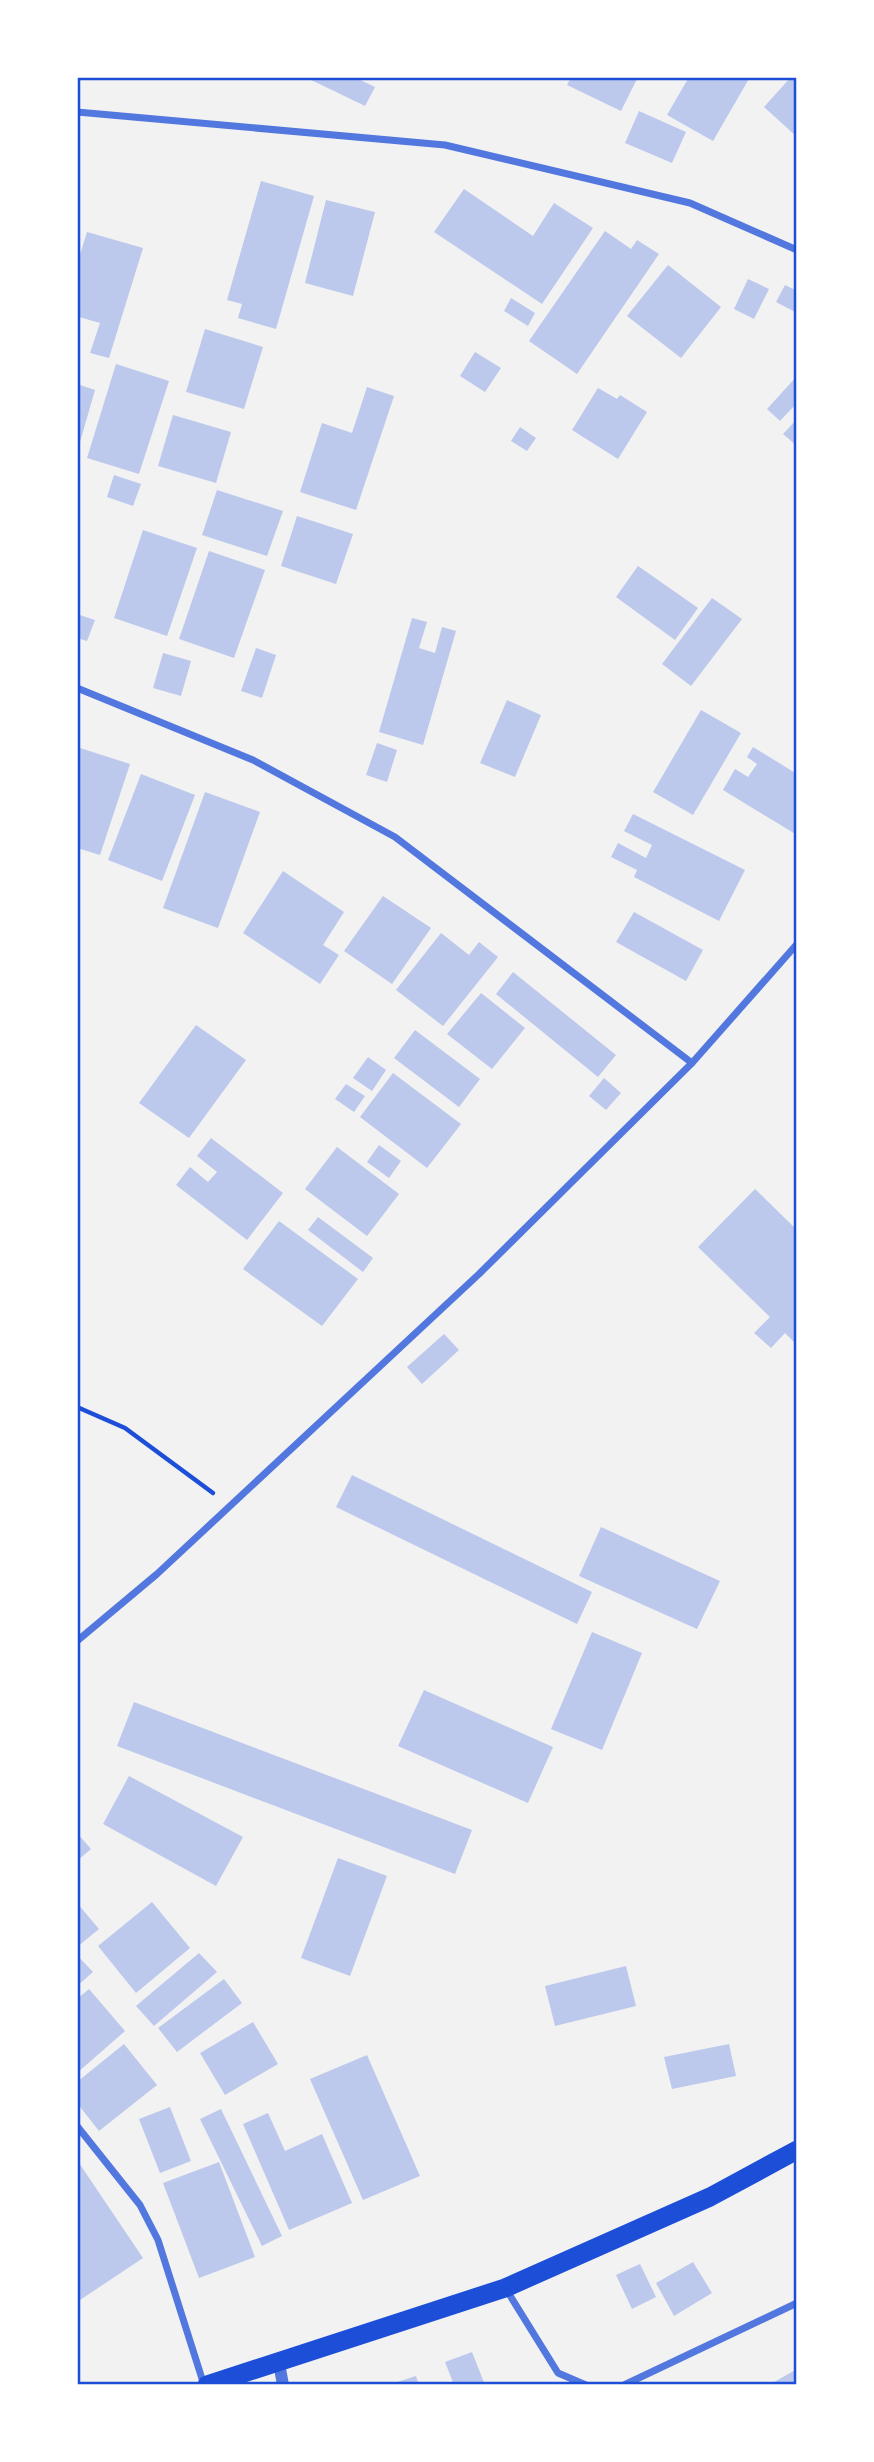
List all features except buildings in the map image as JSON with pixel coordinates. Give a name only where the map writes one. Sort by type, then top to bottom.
[{"type":"highway","points":[[206,2385],[505,2288],[710,2197],[797,2150]]},
{"type":"street","points":[[77,112],[445,145],[690,203],[797,250]]},
{"type":"street","points":[[77,688],[253,760],[395,837],[692,1063]]},
{"type":"street","points":[[77,1641],[157,1574],[479,1275],[692,1063],[797,944]]},
{"type":"street","points":[[77,2126],[140,2205],[158,2240],[206,2385]]},
{"type":"street","points":[[505,2288],[558,2373],[586,2385]]},
{"type":"street","points":[[624,2385],[797,2303]]},
{"type":"street","points":[[279,2363],[283,2385]]},
{"type":"path","points":[[77,1407],[125,1428],[230,1506]]}]
